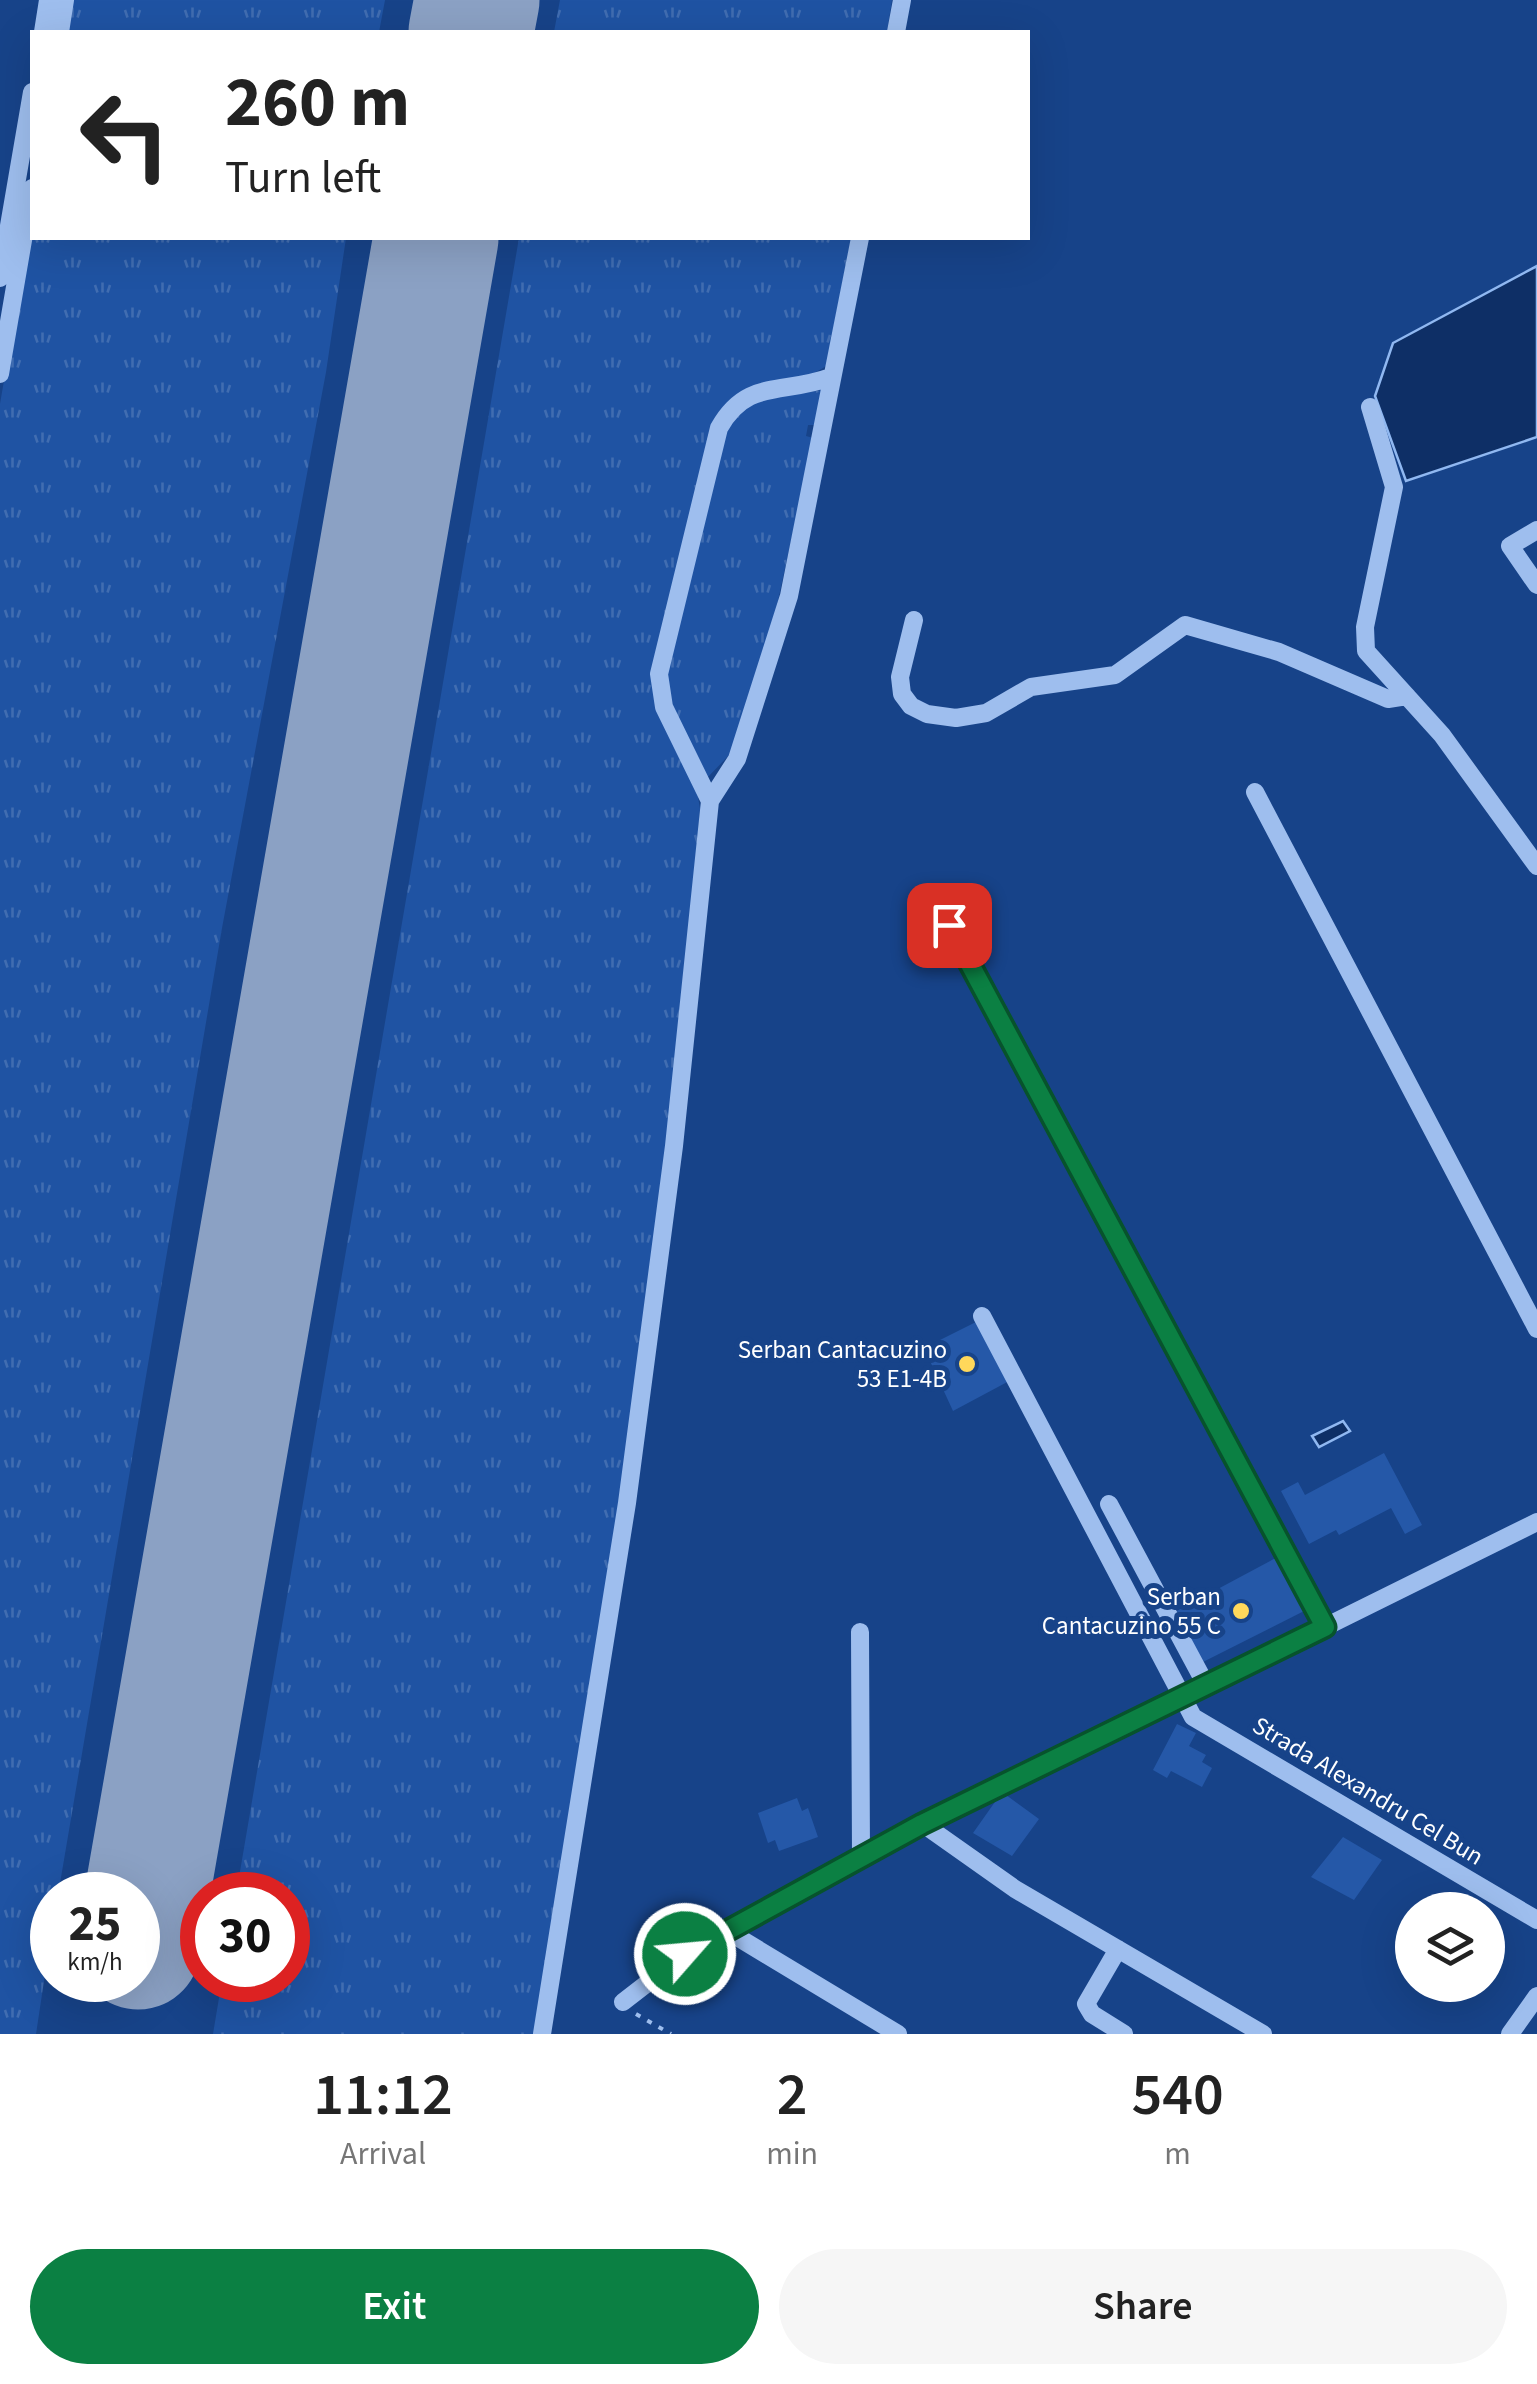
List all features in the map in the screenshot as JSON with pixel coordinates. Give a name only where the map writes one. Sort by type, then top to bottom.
[{"type":"street","points":[[43,30],[48,0]]},
{"type":"street","points":[[60,30],[65,0]]},
{"type":"street","points":[[896,30],[902,0]]},
{"type":"street","points":[[0,278],[30,104]]},
{"type":"street","points":[[0,374],[30,200]]},
{"type":"street","points":[[542,2034],[627,1503],[674,1146],[710,801],[737,759],[789,596],[860,240]]},
{"type":"street","points":[[710,801],[664,707],[659,674],[720,428],[731,408],[748,392],[791,388],[831,377]]},
{"type":"street","points":[[1370,408],[1394,487],[1366,627],[1366,651],[1442,736],[1537,866]]},
{"type":"street","points":[[1537,530],[1510,546],[1537,586]]},
{"type":"street","points":[[914,620],[900,677],[902,694],[911,706],[942,716],[986,713],[1010,697],[1056,680],[1097,681],[1114,675],[1186,625],[1230,634],[1388,699],[1407,696]]},
{"type":"street","points":[[1255,792],[1537,1329]]},
{"type":"street","points":[[949,925],[1325,1627]]},
{"type":"street","name":"Strada Alexandru Cel Bun","points":[[982,1316],[1193,1717],[1537,1920]]},
{"type":"street","points":[[1109,1504],[1206,1685]]},
{"type":"street","points":[[623,2002],[655,1974],[922,1824],[1537,1522]]},
{"type":"street","points":[[860,1632],[861,1857]]},
{"type":"street","points":[[922,1824],[1015,1889],[1263,2034]]},
{"type":"street","points":[[728,1932],[898,2034]]},
{"type":"street","points":[[1118,1949],[1086,2004],[1092,2014],[1124,2034]]},
{"type":"street","points":[[1537,1996],[1515,2028],[1537,2031]]},
{"type":"path","points":[[623,2002],[670,2034]]},
{"type":"green space","points":[[71,0],[385,0],[379,30],[65,30]]},
{"type":"green space","points":[[560,0],[892,0],[887,30],[554,30]]},
{"type":"green space","points":[[30,231],[30,240],[346,240],[326,372],[222,928],[62,1872],[30,1872],[30,2002],[41,2002],[36,2034],[0,2034],[0,404]]},
{"type":"green space","points":[[519,240],[851,240],[826,366],[794,380],[742,391],[716,416],[655,675],[696,785],[700,809],[629,1446],[539,2034],[213,2034],[218,2002],[310,2002],[310,1872],[240,1872]]},
{"type":"green space","points":[[822,390],[815,425],[808,425],[806,436],[813,438],[770,638],[732,752],[705,780],[668,704],[665,683],[720,438],[748,402]]},
{"type":"shaded area","points":[[1537,266],[1537,437],[1406,481],[1375,396],[1393,343]]},
{"type":"shaded area","points":[[1343,1421],[1350,1431],[1319,1447],[1312,1436]]},
{"type":"building","name":"Serban Cantacuzino 53 E1-4B","points":[[978,1321],[1011,1380],[953,1411],[924,1348]]},
{"type":"building","points":[[1384,1453],[1422,1525],[1405,1534],[1391,1508],[1339,1535],[1336,1530],[1309,1544],[1281,1491],[1298,1482],[1305,1495]]},
{"type":"building","name":"Serban Cantacuzino 55 C","points":[[1283,1554],[1312,1607],[1199,1664],[1171,1614]]},
{"type":"building","points":[[1177,1724],[1196,1733],[1189,1746],[1206,1755],[1202,1762],[1212,1768],[1202,1787],[1171,1771],[1167,1778],[1153,1770]]},
{"type":"building","points":[[1002,1792],[1039,1819],[1012,1856],[973,1833]]},
{"type":"building","points":[[797,1798],[802,1811],[808,1808],[818,1837],[779,1851],[775,1840],[768,1843],[758,1813]]},
{"type":"building","points":[[1343,1837],[1382,1860],[1354,1900],[1311,1877]]},
{"type":"runway","points":[[471,30],[477,0]]},
{"type":"runway","points":[[151,1872],[436,240]]},
{"type":"place","name":"Serban Cantacuzino 53 E1-4B","points":[[967,1364]]},
{"type":"place","name":"Serban Cantacuzino 55 C","points":[[1241,1611]]},
{"type":"route","points":[[685,1954],[922,1824],[1325,1627],[949,925]]}]
